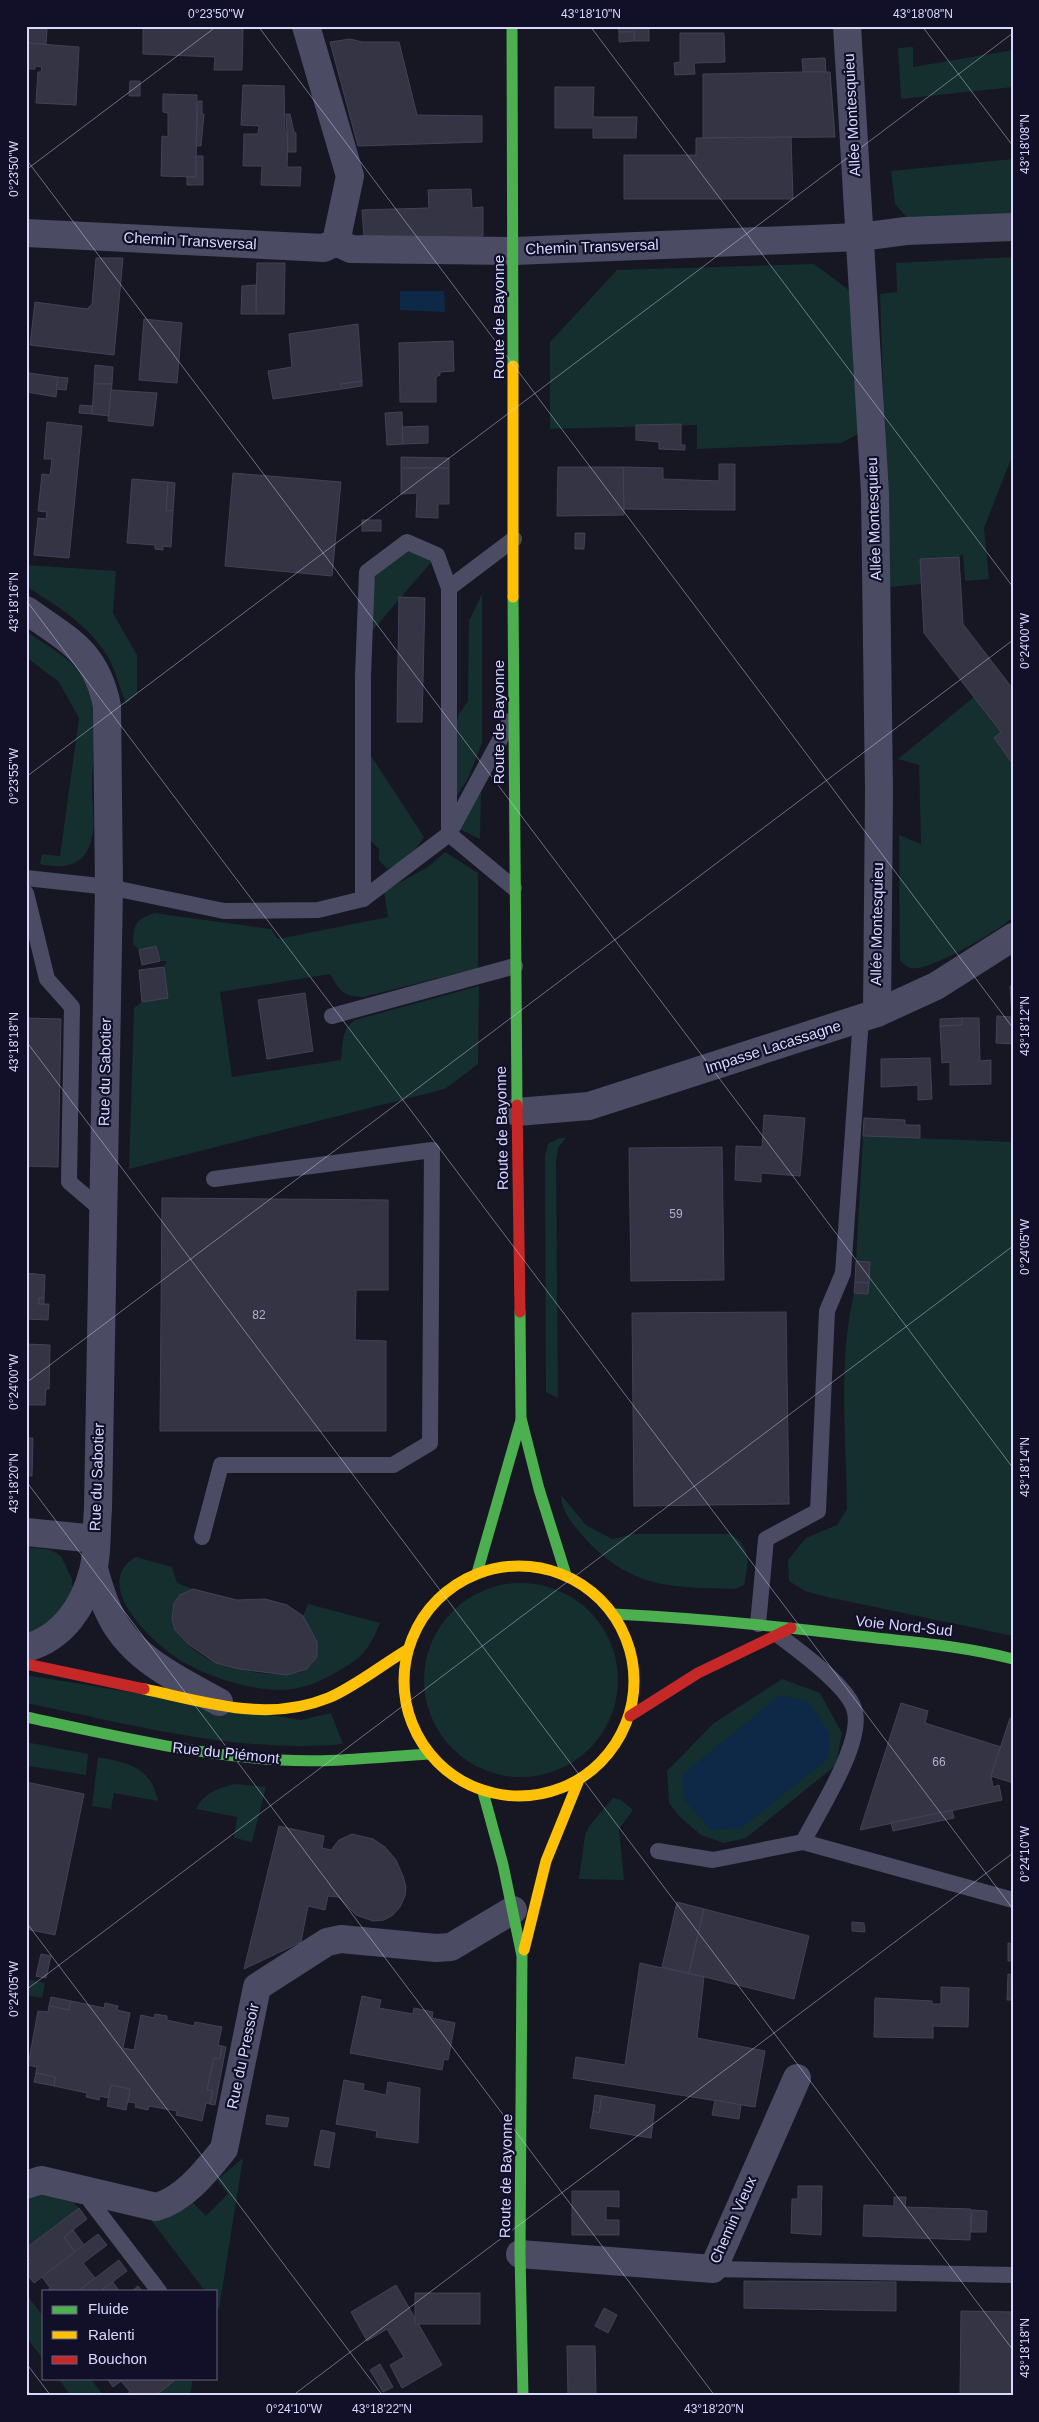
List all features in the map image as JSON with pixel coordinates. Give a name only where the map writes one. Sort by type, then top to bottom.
[{"type":"main road","name":"Route de Bayonne","points":[[512,26],[514,888],[521,1418],[539,1489],[566,1575]]},
{"type":"main road","name":"Route de Bayonne","points":[[477,1573],[521,1418]]},
{"type":"main road","points":[[507,1566],[537,1566],[566,1575],[593,1591],[614,1614],[630,1646],[636,1681],[630,1716],[621,1738],[607,1758],[578,1782],[547,1794],[515,1798],[483,1792],[453,1777],[429,1754],[410,1722],[403,1686],[407,1650],[422,1617],[446,1591],[477,1573],[507,1566]]},
{"type":"main road","name":"Voie Nord-Sud","points":[[614,1614],[689,1617],[758,1624],[785,1631],[978,1649],[1013,1659]]},
{"type":"main road","points":[[630,1716],[698,1673],[785,1631]]},
{"type":"main road","points":[[26,1664],[225,1706],[274,1711],[298,1708],[330,1698],[407,1650]]},
{"type":"main road","name":"Rue du Piémont","points":[[26,1717],[180,1749],[233,1756],[283,1760],[429,1754]]},
{"type":"main road","name":"Route de Bayonne","points":[[522,1956],[546,1861],[578,1782]]},
{"type":"main road","name":"Route de Bayonne","points":[[483,1792],[513,1910],[522,1956],[520,2254],[523,2396]]},
{"type":"street","points":[[306,26],[350,176],[336,242]]},
{"type":"street","name":"Allée Montesquieu","points":[[847,26],[875,493],[879,792],[869,1016]]},
{"type":"street","name":"Chemin Transversal","points":[[26,233],[324,248],[336,242],[350,248],[514,251],[860,237],[906,232],[1013,227]]},
{"type":"street","name":"Rue du Sabotier","points":[[26,610],[74,644],[93,663],[103,685],[107,706],[109,887],[94,1569],[81,1604],[74,1616],[38,1645],[26,1648]]},
{"type":"street","name":"Impasse Lacassagne","points":[[517,1112],[589,1106],[869,1016],[936,986],[1013,937]]},
{"type":"street","points":[[26,1532],[96,1539]]},
{"type":"street","name":"Rue du Sabotier","points":[[94,1569],[108,1611],[121,1633],[138,1652],[160,1669],[225,1706]]},
{"type":"street","name":"Rue du Pressoir","points":[[26,2186],[41,2180],[156,2207],[174,2199],[210,2166],[224,2149],[257,1987],[327,1942],[341,1939],[436,1948],[451,1947],[513,1910]]},
{"type":"street","name":"Chemin Vieux","points":[[520,2254],[712,2269],[796,2078]]},
{"type":"lane","points":[[449,588],[514,539]]},
{"type":"lane","points":[[363,899],[363,676],[367,572],[407,542],[437,555],[449,588],[449,834]]},
{"type":"lane","points":[[26,878],[109,887],[224,910],[318,910],[363,899],[449,834],[514,713]]},
{"type":"lane","points":[[449,834],[514,888]]},
{"type":"lane","points":[[26,893],[47,979],[72,1007],[69,1182],[103,1211]]},
{"type":"lane","points":[[332,1016],[515,966]]},
{"type":"lane","points":[[758,1624],[766,1539],[818,1510],[827,1311],[843,1273],[869,1016]]},
{"type":"lane","points":[[202,1537],[221,1465],[393,1465],[430,1443],[432,1150],[214,1178]]},
{"type":"lane","points":[[785,1631],[803,1654],[845,1692],[855,1711],[856,1728],[848,1756],[803,1842]]},
{"type":"lane","points":[[658,1851],[713,1860],[803,1842],[1013,1900]]},
{"type":"lane","points":[[82,2189],[158,2290]]},
{"type":"lane","points":[[712,2269],[1013,2275]]},
{"type":"green space","points":[[913,47],[913,67],[1013,50],[1013,87],[901,99],[898,48]]},
{"type":"green space","points":[[1013,159],[1013,217],[911,222],[895,204],[891,171]]},
{"type":"green space","points":[[1013,257],[1013,454],[984,528],[989,579],[965,581],[963,554],[959,557],[921,559],[922,584],[890,587],[880,294],[897,292],[896,263]]},
{"type":"green space","points":[[814,264],[849,290],[858,434],[841,443],[697,449],[697,425],[550,429],[550,342],[617,270]]},
{"type":"green space","points":[[407,550],[433,560],[372,631],[373,583],[378,571]]},
{"type":"green space","points":[[26,565],[116,571],[113,613],[137,655],[137,694],[126,704],[111,662],[100,645],[71,617],[26,586]]},
{"type":"green space","points":[[482,594],[482,743],[468,778],[455,799],[456,724],[459,714],[468,701],[469,621]]},
{"type":"green space","points":[[26,631],[69,661],[84,676],[93,695],[95,735],[92,787],[93,833],[89,847],[83,857],[72,864],[53,866],[40,864],[42,854],[60,856],[79,718],[59,682],[26,657]]},
{"type":"green space","points":[[974,697],[1001,732],[994,739],[1013,764],[1013,917],[979,940],[947,957],[919,968],[910,968],[900,961],[899,835],[921,844],[919,765],[898,759]]},
{"type":"green space","points":[[371,756],[424,837],[408,856],[398,864],[387,869],[379,860],[379,849],[370,840]]},
{"type":"green space","points":[[481,792],[480,839],[459,829]]},
{"type":"green space","points":[[445,852],[478,873],[478,968],[363,997],[346,994],[336,985],[330,974],[220,992],[232,1077],[341,1060],[345,1033],[350,1024],[355,1020],[479,986],[478,1064],[445,1089],[129,1169],[134,1008],[142,1002],[167,998],[164,967],[167,961],[160,961],[156,946],[139,950],[133,944],[135,927],[139,921],[154,913],[271,929],[278,939],[388,917],[384,891],[428,867]]},
{"type":"green space","points":[[863,1136],[1013,1142],[1013,1636],[827,1597],[805,1591],[789,1581],[788,1560],[806,1538],[837,1525],[847,1509],[844,1400],[846,1346],[854,1293],[868,1294],[870,1263],[856,1261]]},
{"type":"green space","points":[[559,1138],[566,1138],[558,1148],[556,1162],[558,1398],[546,1392],[545,1156],[548,1144]]},
{"type":"green space","points":[[561,1495],[586,1525],[612,1539],[634,1534],[730,1534],[742,1544],[747,1556],[744,1585],[736,1589],[690,1587],[652,1582],[634,1575],[617,1566],[600,1553],[582,1535],[565,1512]]},
{"type":"green space","points":[[26,1547],[51,1550],[61,1556],[72,1579],[73,1594],[59,1618],[26,1636]]},
{"type":"green space","points":[[136,1557],[172,1567],[177,1583],[193,1589],[181,1596],[175,1604],[173,1621],[176,1629],[181,1637],[194,1649],[216,1663],[235,1669],[288,1674],[307,1669],[317,1657],[317,1642],[303,1616],[308,1604],[380,1623],[371,1642],[357,1659],[320,1681],[300,1688],[279,1690],[230,1682],[185,1663],[144,1630],[123,1598],[119,1583],[123,1569]]},
{"type":"green space","points":[[521,1583],[549,1587],[567,1595],[582,1605],[596,1619],[606,1634],[614,1652],[618,1680],[614,1708],[606,1726],[596,1741],[582,1755],[567,1765],[549,1773],[521,1777],[493,1773],[475,1765],[460,1755],[446,1741],[436,1726],[428,1708],[424,1680],[428,1652],[436,1634],[446,1619],[460,1605],[475,1595],[493,1587]]},
{"type":"green space","points":[[26,1675],[301,1720],[331,1713],[343,1744],[263,1745],[224,1741],[144,1728],[26,1703]]},
{"type":"green space","points":[[782,1679],[820,1693],[842,1733],[836,1765],[746,1838],[724,1843],[701,1835],[680,1817],[669,1803],[667,1771],[714,1723]]},
{"type":"green space","points":[[26,1742],[88,1754],[86,1775],[28,1766],[26,1768]]},
{"type":"green space","points":[[98,1757],[137,1768],[150,1781],[158,1801],[114,1793],[111,1809],[92,1806]]},
{"type":"green space","points":[[235,1784],[266,1787],[252,1842],[234,1838],[237,1817],[196,1809],[207,1795],[223,1787]]},
{"type":"green space","points":[[613,1798],[621,1800],[633,1810],[619,1829],[624,1880],[579,1879],[585,1835],[590,1825]]},
{"type":"green space","points":[[26,1979],[45,1983],[42,1998],[26,1995]]},
{"type":"green space","points":[[243,2158],[219,2309],[218,2290],[204,2290],[148,2216],[172,2214],[183,2210],[193,2203],[206,2216],[228,2194],[217,2180]]},
{"type":"green space","points":[[36,2192],[69,2196],[79,2208],[26,2248],[26,2195]]},
{"type":"green space","points":[[26,2294],[42,2314],[42,2357],[26,2337]]},
{"type":"green space","points":[[59,2380],[92,2380],[104,2396],[71,2396]]},
{"type":"green space","points":[[175,2380],[193,2380],[190,2396],[155,2396]]},
{"type":"water","points":[[400,291],[444,291],[445,312],[400,310]]},
{"type":"water","points":[[780,1695],[809,1702],[830,1734],[828,1759],[741,1828],[710,1830],[684,1799],[682,1775]]},
{"type":"building","points":[[143,26],[243,26],[242,70],[214,70],[215,57],[143,54]]},
{"type":"building","points":[[618,26],[649,26],[649,41],[634,41],[634,32],[619,32]]},
{"type":"building","points":[[26,28],[47,29],[46,44],[26,43]]},
{"type":"building","points":[[619,32],[634,32],[634,41],[619,42]]},
{"type":"building","points":[[680,33],[724,33],[725,62],[694,63],[695,74],[675,75],[674,63],[680,62]]},
{"type":"building","points":[[350,39],[362,42],[399,42],[417,115],[482,116],[482,142],[358,146],[330,42]]},
{"type":"building","points":[[26,43],[79,47],[76,105],[36,103],[38,72],[41,72],[42,67],[35,66],[35,69],[26,69]]},
{"type":"building","points":[[825,58],[826,72],[803,72],[802,59]]},
{"type":"building","points":[[830,72],[835,137],[703,138],[703,74]]},
{"type":"building","points":[[130,81],[140,81],[140,96],[129,96]]},
{"type":"building","points":[[243,85],[284,86],[285,132],[288,133],[287,167],[301,167],[300,186],[261,185],[262,166],[243,166],[244,134],[258,134],[259,126],[241,125]]},
{"type":"building","points":[[555,87],[594,87],[593,117],[637,117],[636,138],[593,138],[593,128],[555,128]]},
{"type":"building","points":[[163,94],[197,95],[196,177],[161,176],[162,136],[168,137],[168,113],[163,112]]},
{"type":"building","points":[[198,101],[202,101],[202,114],[204,114],[201,146],[196,146]]},
{"type":"building","points":[[286,114],[290,114],[294,132],[296,133],[296,152],[288,152]]},
{"type":"building","points":[[791,137],[793,199],[624,199],[624,155],[696,155],[696,138]]},
{"type":"building","points":[[196,156],[203,156],[203,185],[187,185],[187,177],[196,177]]},
{"type":"building","points":[[471,189],[472,208],[483,207],[483,236],[364,238],[362,210],[429,208],[428,190]]},
{"type":"building","points":[[96,258],[123,258],[114,355],[30,345],[35,302],[87,309],[92,304]]},
{"type":"building","points":[[257,263],[285,263],[284,314],[256,314]]},
{"type":"building","points":[[256,285],[256,314],[241,314],[242,286]]},
{"type":"building","points":[[144,319],[182,323],[177,383],[139,380]]},
{"type":"building","points":[[358,324],[362,381],[341,384],[342,389],[273,399],[268,371],[292,367],[289,334]]},
{"type":"building","points":[[453,341],[454,371],[440,372],[440,375],[436,377],[436,402],[400,402],[399,343]]},
{"type":"building","points":[[95,365],[113,367],[112,384],[94,384]]},
{"type":"building","points":[[26,371],[29,373],[27,392],[26,392]]},
{"type":"building","points":[[29,373],[58,377],[56,397],[27,392]]},
{"type":"building","points":[[58,377],[68,378],[66,390],[56,389]]},
{"type":"building","points":[[362,381],[362,386],[342,389],[341,384]]},
{"type":"building","points":[[94,384],[112,384],[109,416],[92,414]]},
{"type":"building","points":[[111,390],[157,393],[153,426],[108,421]]},
{"type":"building","points":[[80,405],[92,406],[92,414],[79,413]]},
{"type":"building","points":[[402,412],[403,444],[387,445],[385,413]]},
{"type":"building","points":[[47,422],[82,426],[69,558],[34,555],[38,518],[46,519],[47,512],[38,511],[42,474],[50,475],[52,459],[44,459]]},
{"type":"building","points":[[681,424],[681,445],[685,445],[685,450],[659,449],[659,442],[636,440],[636,425]]},
{"type":"building","points":[[428,426],[428,443],[403,444],[402,427]]},
{"type":"building","points":[[401,457],[449,458],[449,468],[401,468]]},
{"type":"building","points":[[719,464],[735,464],[735,510],[624,509],[623,467],[663,468],[663,479],[719,481]]},
{"type":"building","points":[[558,467],[623,467],[624,515],[557,516]]},
{"type":"building","points":[[401,468],[449,468],[449,504],[438,504],[438,518],[416,517],[417,493],[401,494]]},
{"type":"building","points":[[233,473],[341,482],[332,576],[225,566]]},
{"type":"building","points":[[132,479],[168,482],[166,510],[173,511],[171,547],[163,546],[163,550],[155,549],[155,545],[127,543]]},
{"type":"building","points":[[168,482],[175,483],[173,511],[166,510]]},
{"type":"building","points":[[362,520],[381,520],[381,531],[362,531]]},
{"type":"building","points":[[575,533],[585,533],[584,549],[575,549]]},
{"type":"building","points":[[959,557],[963,624],[1013,689],[1013,764],[994,738],[1001,732],[924,633],[920,559]]},
{"type":"building","points":[[399,597],[425,598],[422,722],[397,722]]},
{"type":"building","points":[[156,946],[160,961],[142,965],[139,950]]},
{"type":"building","points":[[164,967],[168,998],[142,1002],[139,970]]},
{"type":"building","points":[[1010,986],[1013,986],[1013,1044],[996,1043],[997,1016],[1012,1017]]},
{"type":"building","points":[[305,993],[313,1051],[267,1059],[258,1000]]},
{"type":"building","points":[[26,1018],[61,1019],[58,1167],[26,1166]]},
{"type":"building","points":[[962,1018],[962,1025],[940,1026],[940,1019]]},
{"type":"building","points":[[962,1018],[979,1018],[980,1061],[991,1060],[991,1084],[950,1085],[950,1062],[942,1063],[940,1026],[962,1025]]},
{"type":"building","points":[[930,1058],[932,1099],[918,1100],[918,1085],[881,1087],[881,1059]]},
{"type":"building","points":[[764,1115],[805,1118],[800,1176],[761,1173],[761,1182],[735,1180],[736,1146],[762,1147]]},
{"type":"building","points":[[864,1118],[905,1120],[905,1125],[920,1125],[920,1138],[863,1136]]},
{"type":"building","points":[[722,1147],[724,1280],[631,1281],[629,1148]]},
{"type":"building","points":[[162,1198],[388,1200],[388,1290],[356,1290],[355,1340],[386,1341],[386,1431],[160,1431]]},
{"type":"building","points":[[856,1261],[870,1262],[869,1283],[855,1282]]},
{"type":"building","points":[[26,1273],[45,1275],[44,1298],[39,1298],[39,1304],[49,1304],[48,1320],[26,1319]]},
{"type":"building","points":[[855,1282],[869,1283],[868,1294],[854,1293]]},
{"type":"building","points":[[39,1298],[44,1298],[44,1304],[39,1304]]},
{"type":"building","points":[[786,1312],[789,1504],[634,1506],[632,1313]]},
{"type":"building","points":[[26,1344],[50,1345],[49,1389],[46,1389],[45,1405],[26,1405]]},
{"type":"building","points":[[26,1438],[33,1438],[32,1476],[26,1476]]},
{"type":"building","points":[[193,1589],[237,1600],[265,1599],[287,1605],[303,1616],[317,1642],[317,1657],[307,1669],[287,1675],[238,1669],[216,1663],[188,1644],[175,1630],[172,1619],[174,1603],[180,1595]]},
{"type":"building","points":[[901,1703],[928,1711],[925,1723],[1001,1747],[991,1776],[993,1787],[999,1785],[1002,1800],[860,1830]]},
{"type":"building","points":[[1010,1718],[1013,1719],[1013,1783],[991,1776]]},
{"type":"building","points":[[26,1782],[84,1794],[55,1935],[26,1929]]},
{"type":"building","points":[[952,1810],[954,1818],[893,1831],[891,1823]]},
{"type":"building","points":[[279,1826],[324,1836],[322,1848],[331,1850],[339,1840],[352,1834],[373,1839],[385,1847],[396,1860],[406,1887],[405,1896],[400,1907],[393,1915],[384,1920],[373,1921],[356,1915],[338,1897],[328,1896],[325,1910],[308,1906],[301,1942],[244,1969]]},
{"type":"building","points":[[677,1902],[704,1909],[689,1973],[662,1967]]},
{"type":"building","points":[[704,1909],[809,1936],[794,1999],[689,1973]]},
{"type":"building","points":[[852,1922],[864,1923],[865,1932],[852,1931]]},
{"type":"building","points":[[1008,1943],[1013,1944],[1013,1961],[1008,1961]]},
{"type":"building","points":[[41,1954],[51,1956],[46,1978],[36,1976]]},
{"type":"building","points":[[640,1963],[704,1977],[697,2038],[765,2051],[755,2107],[573,2078],[576,2057],[625,2065]]},
{"type":"building","points":[[1008,1974],[1013,1975],[1013,2000],[1007,2000]]},
{"type":"building","points":[[941,1987],[969,1988],[968,2027],[933,2026],[933,2038],[874,2037],[875,1998],[932,2001],[932,2004],[941,2004]]},
{"type":"building","points":[[362,1996],[381,2000],[379,2008],[413,2014],[414,2008],[433,2012],[432,2018],[455,2023],[448,2060],[444,2059],[442,2070],[350,2053]]},
{"type":"building","points":[[51,1997],[71,2001],[69,2010],[49,2006]]},
{"type":"building","points":[[71,2001],[104,2008],[105,2003],[118,2006],[117,2010],[130,2013],[123,2048],[134,2050],[141,2015],[154,2018],[155,2014],[167,2016],[167,2020],[194,2026],[195,2022],[222,2027],[218,2045],[222,2046],[220,2059],[214,2058],[207,2090],[213,2091],[210,2104],[206,2103],[202,2121],[176,2115],[177,2111],[149,2106],[148,2110],[135,2107],[136,2103],[128,2102],[130,2089],[111,2085],[108,2098],[100,2096],[99,2100],[86,2097],[87,2093],[54,2086],[55,2077],[36,2073],[37,2067],[28,2065],[38,2011],[48,2012],[49,2006],[69,2010]]},
{"type":"building","points":[[222,2046],[226,2047],[215,2105],[210,2104],[213,2091],[207,2090],[214,2058],[220,2059]]},
{"type":"building","points":[[36,2073],[55,2077],[54,2086],[34,2082]]},
{"type":"building","points":[[344,2080],[364,2084],[363,2090],[386,2095],[388,2082],[420,2088],[418,2143],[376,2137],[377,2131],[336,2124]]},
{"type":"building","points":[[111,2085],[130,2089],[126,2110],[107,2106]]},
{"type":"building","points":[[595,2095],[602,2096],[599,2113],[593,2111]]},
{"type":"building","points":[[602,2096],[655,2105],[651,2138],[590,2128],[593,2111],[599,2113]]},
{"type":"building","points":[[715,2100],[741,2105],[739,2119],[712,2115]]},
{"type":"building","points":[[267,2115],[289,2118],[287,2127],[266,2124]]},
{"type":"building","points":[[321,2130],[335,2133],[329,2168],[314,2165]]},
{"type":"building","points":[[798,2186],[822,2186],[821,2235],[791,2233],[792,2199],[798,2199]]},
{"type":"building","points":[[572,2191],[619,2191],[619,2207],[606,2206],[606,2220],[619,2220],[619,2235],[572,2235]]},
{"type":"building","points":[[894,2197],[906,2197],[905,2207],[971,2209],[970,2240],[863,2236],[864,2205],[894,2206]]},
{"type":"building","points":[[79,2208],[87,2219],[64,2237],[75,2252],[34,2283],[26,2273],[26,2266],[31,2262],[26,2257],[26,2248]]},
{"type":"building","points":[[972,2210],[987,2211],[986,2232],[971,2232]]},
{"type":"building","points":[[73,2230],[84,2245],[75,2252],[64,2237]]},
{"type":"building","points":[[98,2234],[107,2245],[83,2263],[95,2278],[79,2290],[48,2290],[50,2288],[42,2277]]},
{"type":"building","points":[[119,2260],[127,2271],[104,2290],[79,2290]]},
{"type":"building","points":[[744,2281],[896,2282],[896,2311],[744,2308]]},
{"type":"building","points":[[113,2282],[118,2290],[104,2290]]},
{"type":"building","points":[[396,2285],[442,2365],[402,2388],[390,2365],[404,2357],[387,2329],[367,2341],[351,2312]]},
{"type":"building","points":[[138,2286],[141,2290],[133,2290]]},
{"type":"building","points":[[415,2293],[480,2293],[480,2324],[415,2324]]},
{"type":"building","points":[[604,2308],[617,2315],[608,2333],[595,2326]]},
{"type":"building","points":[[961,2311],[1013,2312],[1013,2396],[960,2396]]},
{"type":"building","points":[[567,2346],[595,2346],[596,2396],[568,2396]]},
{"type":"building","points":[[380,2364],[393,2387],[383,2392],[370,2370]]},
{"type":"building","points":[[108,2380],[122,2380],[113,2387]]},
{"type":"building","points":[[121,2381],[174,2381],[155,2396],[125,2396],[130,2392]]},
{"type":"building","points":[[26,2388],[32,2396],[26,2396]]},
{"type":"traffic: fast","points":[[512,26],[513,366]]},
{"type":"traffic: fast","points":[[513,597],[517,1105]]},
{"type":"traffic: fast","points":[[520,1312],[521,1418],[539,1489],[566,1575]]},
{"type":"traffic: fast","points":[[477,1573],[521,1420]]},
{"type":"traffic: fast","points":[[614,1614],[798,1629],[937,1645],[1013,1659]]},
{"type":"traffic: fast","points":[[26,1717],[185,1749],[281,1760],[318,1761],[429,1754]]},
{"type":"traffic: fast","points":[[483,1792],[503,1865],[522,1956],[520,2254],[523,2396]]},
{"type":"traffic: slow","points":[[513,366],[513,597]]},
{"type":"traffic: slow","points":[[508,1566],[530,1566],[553,1570],[563,1574],[583,1585],[601,1599],[615,1617],[626,1637],[632,1658],[634,1681],[630,1715],[626,1725],[615,1745],[601,1763],[583,1777],[553,1792],[530,1796],[508,1796],[485,1792],[475,1788],[455,1777],[437,1763],[423,1745],[408,1715],[404,1692],[404,1670],[408,1647],[412,1637],[423,1617],[437,1599],[455,1585],[485,1570],[508,1566]]},
{"type":"traffic: slow","points":[[144,1689],[236,1708],[282,1709],[305,1705],[338,1694],[407,1650]]},
{"type":"traffic: slow","points":[[524,1950],[546,1861],[578,1782]]},
{"type":"traffic: jam","points":[[517,1105],[520,1312]]},
{"type":"traffic: jam","points":[[630,1716],[698,1673],[791,1628]]},
{"type":"traffic: jam","points":[[26,1664],[144,1689]]}]
